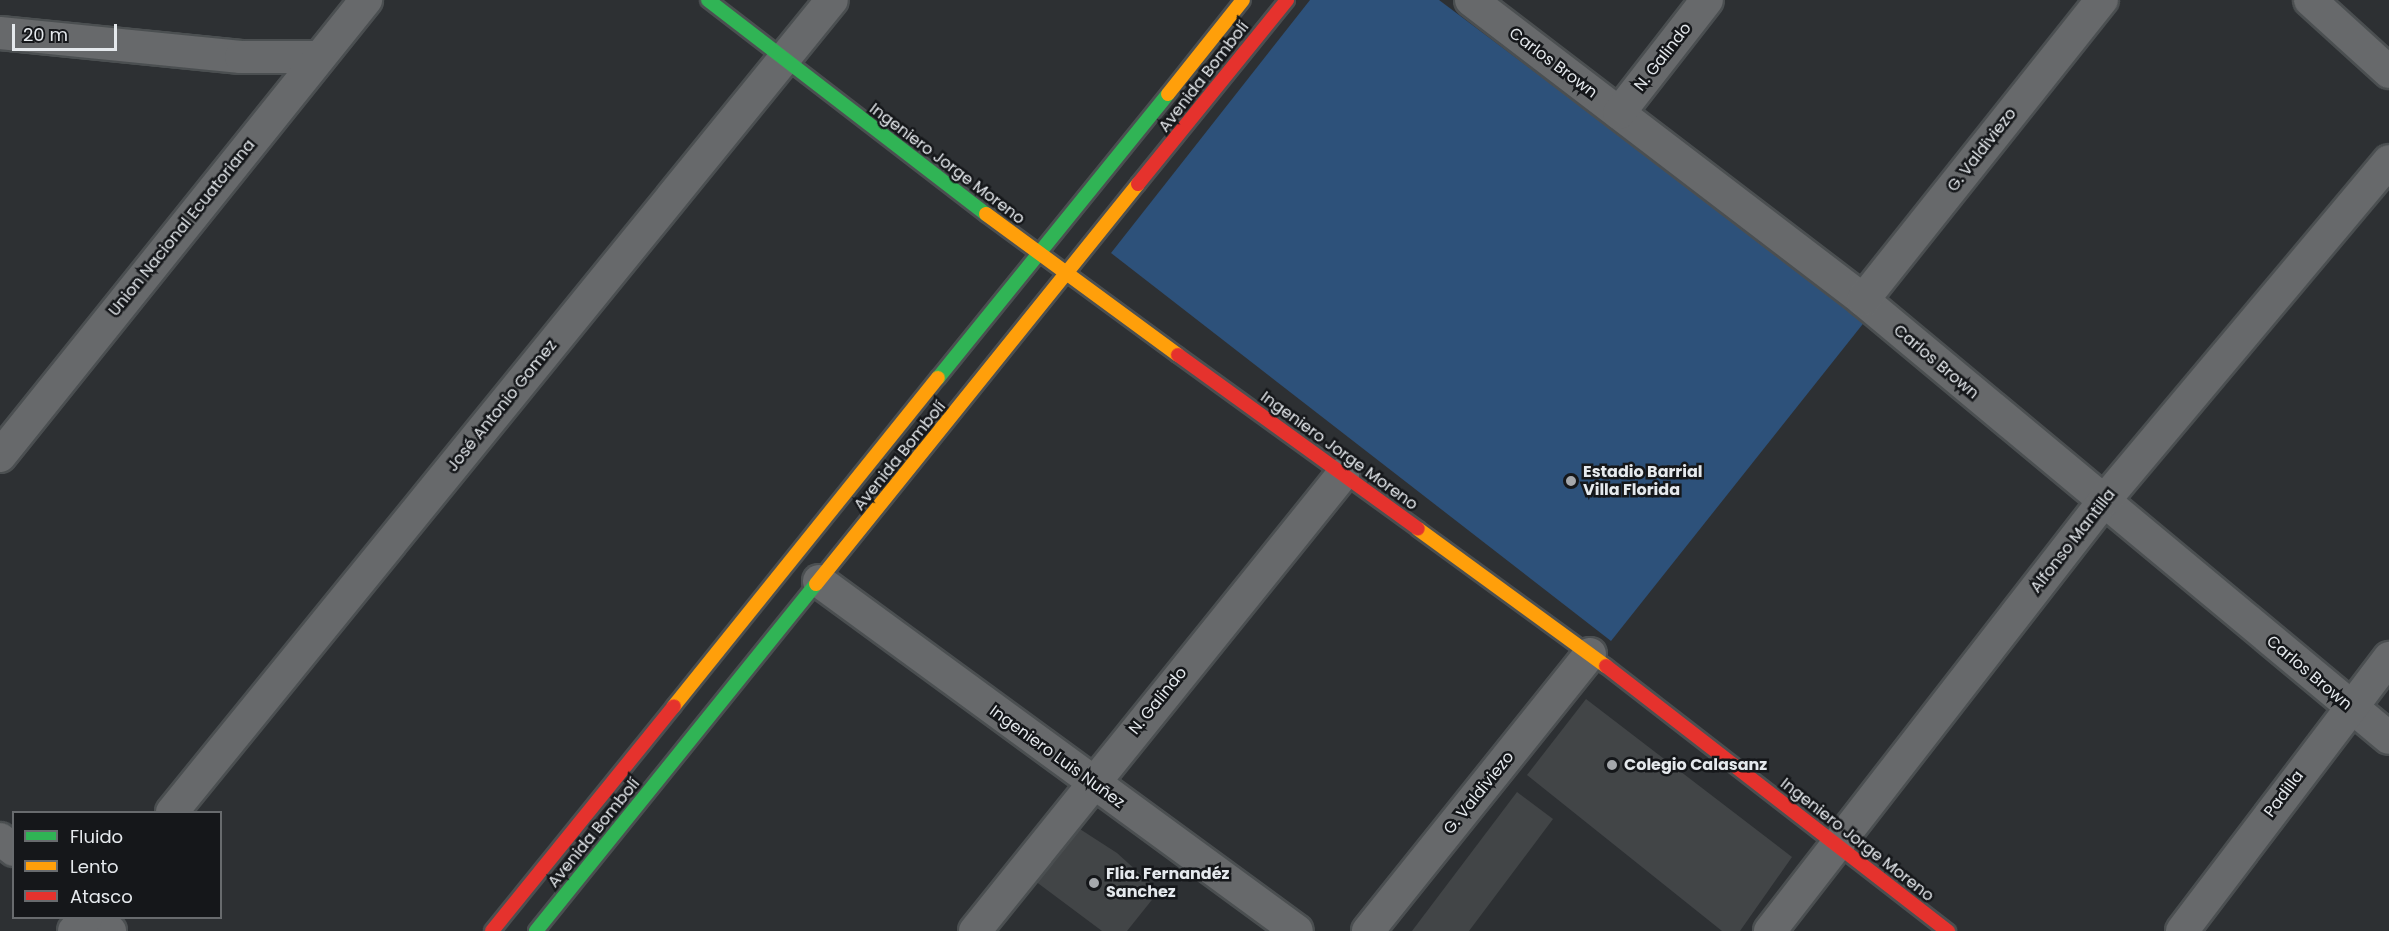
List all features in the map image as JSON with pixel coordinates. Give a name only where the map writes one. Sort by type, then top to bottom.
[{"type":"street","name":"Union Nacional Ecuatoriana","points":[[0,456],[366,0]]},
{"type":"street","name":"Ingeniero Jorge Moreno","points":[[708,0],[782,62],[1040,254],[1590,654],[1948,931]]},
{"type":"street","name":"José Antonio Gomez","points":[[174,811],[832,0]]},
{"type":"street","name":"Avenida Bombolí","points":[[492,931],[1243,0]]},
{"type":"street","name":"Avenida Bombolí","points":[[536,931],[1069,275],[1287,0]]},
{"type":"street","name":"Carlos Brown","points":[[1470,0],[1863,300],[2389,738]]},
{"type":"street","name":"N. Galindo","points":[[1619,114],[1707,0]]},
{"type":"street","name":"G. Valdiviezo","points":[[1863,300],[2102,0]]},
{"type":"street","points":[[2310,0],[2389,72]]},
{"type":"street","points":[[0,33],[241,57],[319,57]]},
{"type":"street","name":"Alfonso Mantilla","points":[[1770,931],[1835,843],[2103,502],[2389,161]]},
{"type":"street","name":"N. Galindo","points":[[975,931],[1092,782],[1343,474]]},
{"type":"street","name":"Ingeniero Luis Nuñez","points":[[819,582],[1296,931]]},
{"type":"street","name":"G. Valdiviezo","points":[[1368,931],[1590,654]]},
{"type":"street","name":"Padilla","points":[[2182,931],[2349,707],[2389,658]]},
{"type":"street","points":[[0,839],[12,848]]},
{"type":"street","points":[[74,931],[85,919]]},
{"type":"street","points":[[96,919],[110,931]]},
{"type":"shaded area","name":"Estadio Barrial Villa Florida","points":[[1310,0],[1439,0],[1866,320],[1611,641],[1111,253]]},
{"type":"building","points":[[1586,699],[1792,857],[1740,931],[1722,931],[1527,775]]},
{"type":"building","points":[[1517,792],[1553,819],[1469,931],[1412,931]]},
{"type":"building","name":"Flia. Fernandéz Sanchez","points":[[1069,822],[1117,853],[1159,891],[1127,931],[1102,931],[1027,875]]},
{"type":"traffic: fast","points":[[708,0],[986,214]]},
{"type":"traffic: fast","points":[[938,378],[1168,94]]},
{"type":"traffic: fast","points":[[536,931],[816,584]]},
{"type":"traffic: slow","points":[[1168,94],[1243,0]]},
{"type":"traffic: slow","points":[[816,584],[1138,184]]},
{"type":"traffic: slow","points":[[986,214],[1178,355]]},
{"type":"traffic: slow","points":[[674,706],[938,378]]},
{"type":"traffic: slow","points":[[1418,529],[1606,666]]},
{"type":"traffic: jam","points":[[1138,184],[1287,0]]},
{"type":"traffic: jam","points":[[1178,355],[1418,529]]},
{"type":"traffic: jam","points":[[1606,666],[1948,931]]},
{"type":"traffic: jam","points":[[492,931],[674,706]]},
{"type":"place","name":"Estadio Barrial Villa Florida","points":[[1571,481]]},
{"type":"place","name":"Colegio Calasanz","points":[[1612,765]]},
{"type":"place","name":"Flia. Fernandéz Sanchez","points":[[1094,883]]}]
